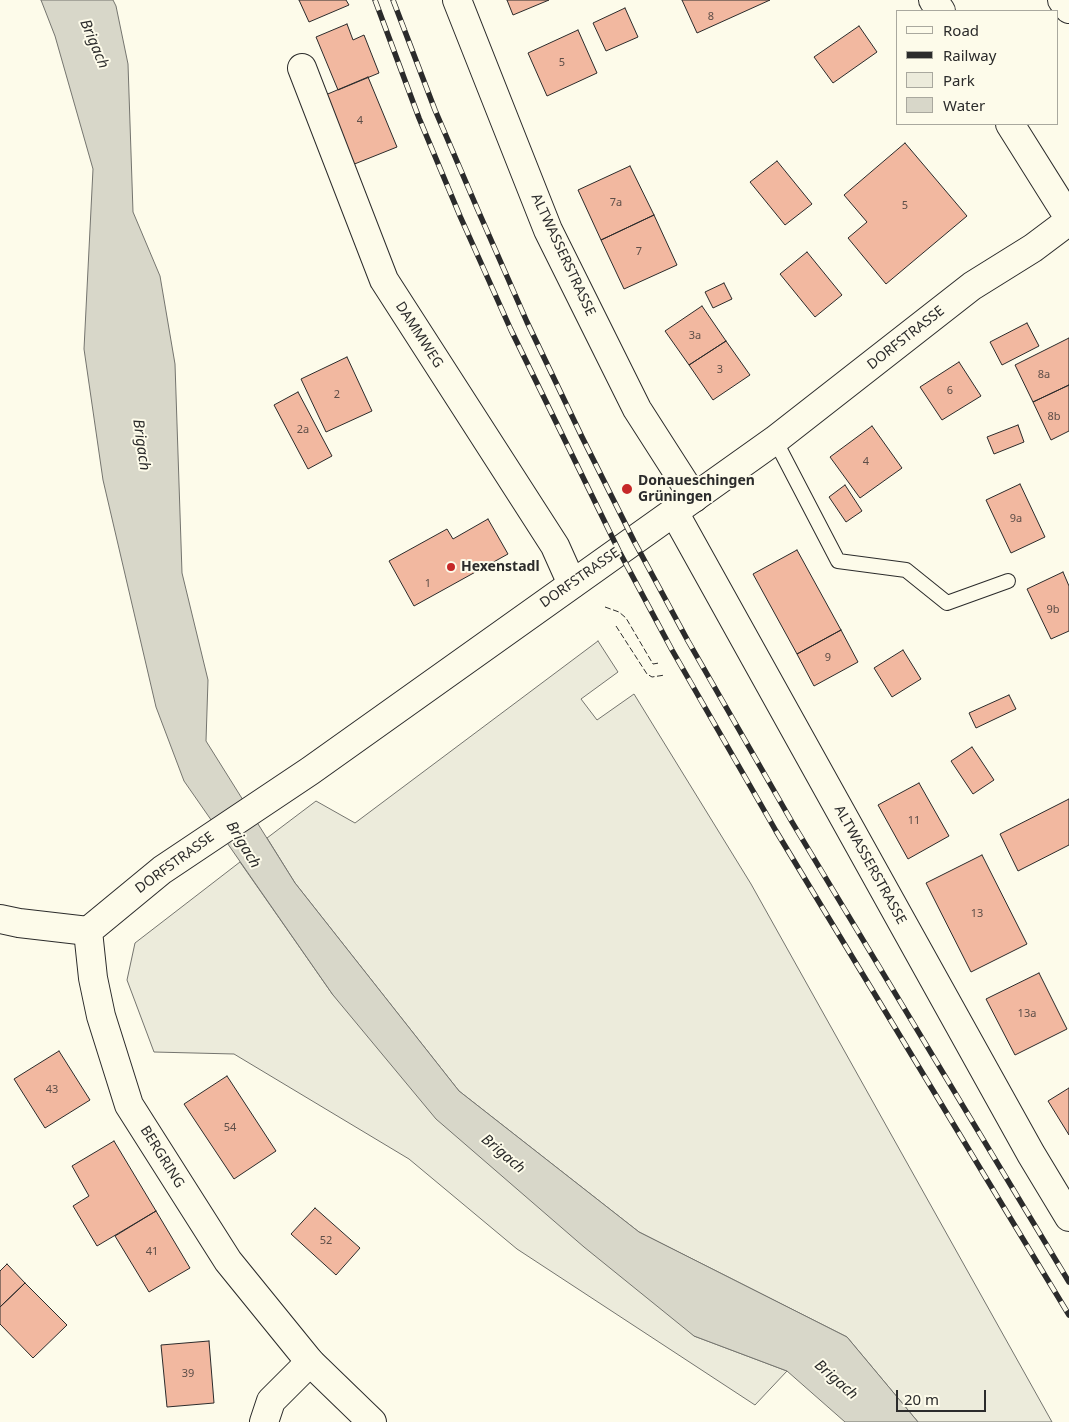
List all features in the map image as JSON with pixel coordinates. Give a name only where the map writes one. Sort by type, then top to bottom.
[{"type":"street","name":"ALTWASSERSTRASSE","points":[[456,0],[548,230],[684,505],[1031,1154],[1069,1217]]},
{"type":"street","points":[[1062,0],[1069,9]]},
{"type":"street","name":"DAMMWEG","points":[[302,68],[384,280],[555,546],[572,584]]},
{"type":"street","points":[[1011,125],[1069,219]]},
{"type":"street","name":"DORFSTRASSE","points":[[88,931],[162,870],[310,771],[775,440],[972,286],[1033,248],[1069,219]]},
{"type":"street","points":[[0,919],[88,931]]},
{"type":"street","name":"BERGRING","points":[[88,931],[93,978],[100,1016],[129,1105],[228,1261],[310,1362],[372,1422]]},
{"type":"street","points":[[264,1422],[270,1401],[310,1362]]},
{"type":"lane","points":[[775,440],[838,561],[906,570],[947,603],[1008,581]]},
{"type":"green space","points":[[598,641],[618,672],[581,699],[597,720],[634,694],[751,884],[1052,1422],[918,1422],[847,1337],[639,1232],[459,1091],[295,883],[267,838],[316,801],[355,823]]},
{"type":"green space","points":[[240,862],[333,995],[694,1336],[787,1371],[755,1405],[517,1249],[409,1159],[234,1054],[154,1052],[127,980],[135,943]]},
{"type":"water","name":"Brigach","points":[[41,0],[113,0],[116,6],[128,64],[133,212],[160,276],[175,364],[182,573],[208,680],[206,741],[295,883],[459,1091],[639,1232],[847,1337],[918,1422],[845,1422],[787,1371],[694,1336],[584,1247],[436,1119],[333,995],[184,781],[156,707],[103,480],[84,349],[93,169],[55,36]]},
{"type":"building","points":[[299,0],[346,0],[349,5],[309,22]]},
{"type":"building","points":[[507,0],[549,0],[513,15]]},
{"type":"building","points":[[682,0],[770,0],[697,33]]},
{"type":"building","points":[[625,8],[638,37],[606,51],[593,23]]},
{"type":"building","points":[[347,24],[353,40],[364,35],[379,73],[338,90],[316,37]]},
{"type":"building","points":[[859,26],[877,52],[833,83],[814,57]]},
{"type":"building","points":[[578,30],[597,73],[547,96],[528,53]]},
{"type":"building","points":[[368,77],[397,147],[352,165],[323,96]]},
{"type":"building","points":[[905,143],[967,216],[886,284],[848,238],[867,222],[844,195]]},
{"type":"building","points":[[777,161],[812,204],[785,225],[750,182]]},
{"type":"building","points":[[630,166],[654,215],[601,240],[578,190]]},
{"type":"building","points":[[654,215],[677,265],[624,289],[601,240]]},
{"type":"building","points":[[807,252],[842,295],[815,317],[780,274]]},
{"type":"building","points":[[724,283],[732,299],[713,308],[705,292]]},
{"type":"building","points":[[702,306],[726,341],[689,365],[665,331]]},
{"type":"building","points":[[1027,323],[1039,346],[1002,365],[990,342]]},
{"type":"building","points":[[1069,338],[1069,385],[1033,402],[1015,365]]},
{"type":"building","points":[[726,341],[750,375],[713,400],[689,365]]},
{"type":"building","points":[[347,357],[372,411],[326,432],[301,379]]},
{"type":"building","points":[[959,362],[981,396],[942,420],[920,387]]},
{"type":"building","points":[[1069,385],[1069,431],[1051,440],[1033,402]]},
{"type":"building","points":[[298,392],[332,456],[308,469],[274,405]]},
{"type":"building","points":[[1018,425],[1024,442],[994,454],[987,437]]},
{"type":"building","points":[[872,426],[902,468],[860,498],[830,457]]},
{"type":"building","points":[[1020,484],[1045,537],[1011,553],[986,500]]},
{"type":"building","points":[[845,485],[862,511],[846,522],[829,497]]},
{"type":"building","points":[[488,519],[508,554],[414,606],[389,561],[447,529],[453,539]]},
{"type":"building","points":[[797,550],[841,630],[797,654],[753,574]]},
{"type":"building","points":[[1063,572],[1069,586],[1069,631],[1051,639],[1027,589]]},
{"type":"building","points":[[841,630],[858,662],[814,686],[797,654]]},
{"type":"building","points":[[903,650],[921,679],[892,697],[874,668]]},
{"type":"building","points":[[1009,695],[1016,709],[976,728],[969,713]]},
{"type":"building","points":[[972,747],[994,780],[973,794],[951,761]]},
{"type":"building","points":[[919,783],[949,836],[908,859],[878,805]]},
{"type":"building","points":[[1069,799],[1069,845],[1018,871],[1000,834]]},
{"type":"building","points":[[982,855],[1027,944],[971,972],[926,883]]},
{"type":"building","points":[[1039,973],[1067,1029],[1015,1055],[986,999]]},
{"type":"building","points":[[59,1051],[90,1100],[45,1128],[14,1079]]},
{"type":"building","points":[[227,1076],[276,1151],[234,1179],[184,1104]]},
{"type":"building","points":[[1069,1088],[1069,1135],[1048,1101]]},
{"type":"building","points":[[114,1141],[156,1211],[97,1246],[73,1206],[89,1196],[72,1166]]},
{"type":"building","points":[[315,1208],[360,1248],[336,1275],[291,1234]]},
{"type":"building","points":[[156,1211],[190,1268],[149,1292],[115,1236]]},
{"type":"building","points":[[7,1264],[25,1283],[0,1307],[0,1271]]},
{"type":"building","points":[[25,1283],[67,1325],[33,1358],[0,1324],[0,1307]]},
{"type":"building","points":[[209,1341],[214,1403],[167,1407],[161,1345]]},
{"type":"railway","points":[[375,0],[419,118],[460,216],[511,330],[619,551],[672,650],[776,831],[1069,1315]]},
{"type":"railway","points":[[393,0],[435,110],[527,322],[634,541],[688,641],[792,822],[1069,1282]]},
{"type":"fence","points":[[605,607],[619,612],[626,618],[653,664],[659,663]]},
{"type":"fence","points":[[616,626],[647,674],[652,677],[665,675]]},
{"type":"place","name":"Donaueschingen Grüningen","points":[[627,489]]},
{"type":"place","name":"Hexenstadl","points":[[451,567]]}]
